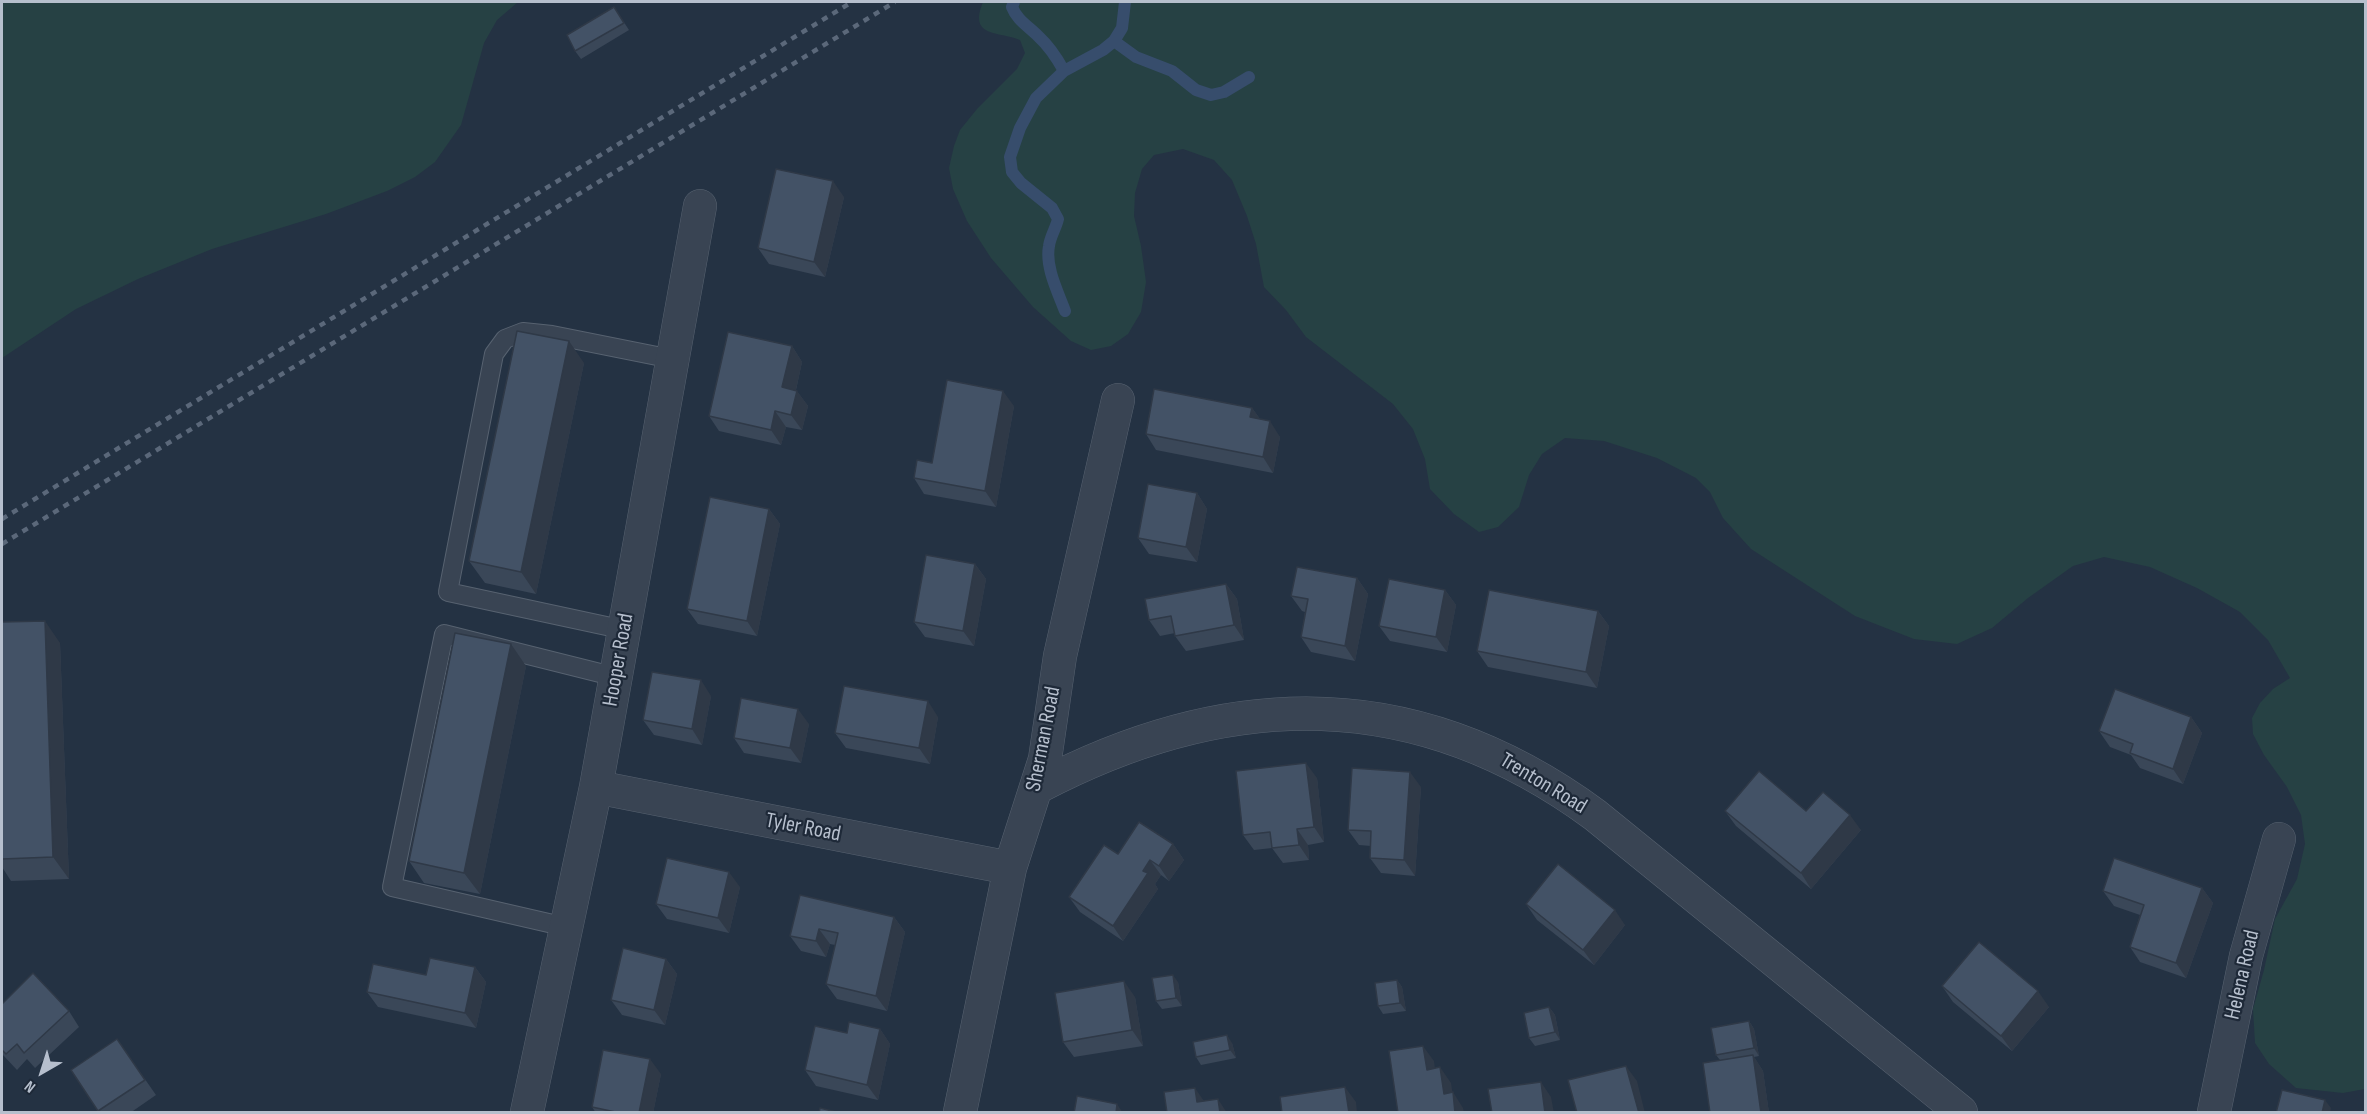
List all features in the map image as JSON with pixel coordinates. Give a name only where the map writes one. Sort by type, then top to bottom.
[{"type":"street","name":"Hooper Road","points":[[527,1113],[596,788],[699,206]]},
{"type":"street","name":"Sherman Road","points":[[960,1113],[1010,868],[1038,787],[1050,736],[1060,656],[1118,400]]},
{"type":"street","name":"Trenton Road","points":[[1038,787],[1097,759],[1184,730],[1281,714],[1366,716],[1418,726],[1466,742],[1517,765],[1571,797],[1961,1113]]},
{"type":"street","name":"Tyler Road","points":[[596,788],[1010,868]]},
{"type":"street","name":"Helena Road","points":[[2214,1113],[2246,956],[2279,839]]},
{"type":"lane","points":[[624,630],[448,592],[494,354],[505,339],[523,332],[552,335],[672,359]]},
{"type":"lane","points":[[566,927],[392,887],[394,875],[444,634],[616,677]]},
{"type":"green space","points":[[2,2],[518,2],[497,20],[484,43],[461,125],[435,162],[415,177],[387,191],[326,214],[212,249],[138,279],[76,309],[2,358]]},
{"type":"green space","points":[[983,2],[2365,2],[2365,1089],[2343,1093],[2296,1088],[2269,1064],[2255,1043],[2253,1009],[2275,919],[2297,879],[2305,844],[2301,815],[2287,787],[2264,755],[2253,734],[2252,718],[2260,703],[2273,689],[2290,678],[2268,640],[2240,612],[2197,588],[2150,567],[2104,557],[2073,566],[2028,598],[1992,628],[1957,644],[1914,639],[1855,616],[1751,549],[1723,518],[1710,492],[1696,478],[1657,458],[1604,441],[1565,438],[1542,454],[1529,475],[1519,507],[1498,527],[1479,532],[1454,514],[1430,489],[1425,459],[1413,429],[1393,404],[1306,337],[1286,310],[1264,287],[1256,244],[1232,180],[1214,160],[1183,149],[1154,155],[1142,169],[1135,193],[1134,216],[1146,282],[1141,312],[1128,334],[1111,346],[1091,350],[1071,341],[1033,307],[991,258],[967,221],[953,189],[949,168],[960,130],[977,109],[1017,69],[1025,53],[1020,40],[995,34],[983,27],[979,14]]},
{"type":"building","points":[[614,7],[624,23],[575,51],[567,35]]},
{"type":"building","points":[[776,169],[833,181],[814,262],[758,248]]},
{"type":"building","points":[[517,331],[569,341],[521,572],[469,561]]},
{"type":"building","points":[[728,332],[792,346],[782,387],[797,391],[791,415],[775,411],[771,430],[709,416]]},
{"type":"building","points":[[947,380],[1003,391],[985,491],[914,478],[917,460],[932,463]]},
{"type":"building","points":[[1154,389],[1252,408],[1250,417],[1270,421],[1263,457],[1146,434]]},
{"type":"building","points":[[1148,484],[1197,493],[1186,547],[1138,538]]},
{"type":"building","points":[[710,497],[769,509],[747,621],[687,609]]},
{"type":"building","points":[[926,555],[975,564],[963,631],[914,622]]},
{"type":"building","points":[[1297,567],[1357,578],[1345,646],[1301,637],[1308,599],[1291,596]]},
{"type":"building","points":[[1389,579],[1445,590],[1436,637],[1379,626]]},
{"type":"building","points":[[1226,584],[1234,625],[1175,636],[1171,616],[1149,620],[1145,599]]},
{"type":"building","points":[[1489,590],[1598,611],[1586,672],[1477,651]]},
{"type":"building","points":[[45,621],[53,857],[2,859],[2,622]]},
{"type":"building","points":[[455,633],[511,644],[464,873],[409,861]]},
{"type":"building","points":[[652,672],[701,680],[692,729],[643,720]]},
{"type":"building","points":[[844,686],[928,701],[919,748],[835,733]]},
{"type":"building","points":[[2115,689],[2191,717],[2173,769],[2130,753],[2133,744],[2099,731]]},
{"type":"building","points":[[741,698],[798,709],[790,748],[734,738]]},
{"type":"building","points":[[1306,763],[1314,827],[1297,829],[1299,845],[1272,848],[1270,832],[1243,835],[1236,771]]},
{"type":"building","points":[[1352,768],[1410,772],[1404,860],[1370,858],[1371,831],[1348,830]]},
{"type":"building","points":[[1759,771],[1806,811],[1823,792],[1850,815],[1801,873],[1725,811]]},
{"type":"building","points":[[1139,822],[1173,844],[1159,866],[1150,860],[1143,871],[1148,873],[1113,926],[1069,897],[1104,845],[1118,854]]},
{"type":"building","points":[[667,858],[729,872],[718,918],[656,904]]},
{"type":"building","points":[[2114,858],[2202,888],[2176,963],[2130,947],[2144,905],[2103,891]]},
{"type":"building","points":[[1558,864],[1615,910],[1583,950],[1526,904]]},
{"type":"building","points":[[800,895],[894,917],[876,996],[826,984],[838,933],[819,929],[816,941],[790,936]]},
{"type":"building","points":[[1979,942],[2038,991],[2001,1036],[1942,986]]},
{"type":"building","points":[[623,948],[666,959],[654,1010],[611,1000]]},
{"type":"building","points":[[430,958],[475,967],[465,1013],[367,992],[373,964],[426,975]]},
{"type":"building","points":[[33,973],[69,1011],[24,1053],[17,1044],[6,1054],[2,1050],[2,1004]]},
{"type":"building","points":[[1173,975],[1176,998],[1156,1001],[1152,978]]},
{"type":"building","points":[[1397,980],[1400,1003],[1378,1006],[1375,983]]},
{"type":"building","points":[[1124,981],[1132,1030],[1063,1042],[1055,993]]},
{"type":"building","points":[[1549,1007],[1555,1032],[1529,1038],[1524,1013]]},
{"type":"building","points":[[1749,1021],[1754,1048],[1716,1055],[1711,1028]]},
{"type":"building","points":[[849,1022],[880,1029],[867,1085],[805,1070],[815,1026],[847,1033]]},
{"type":"building","points":[[1227,1035],[1230,1050],[1196,1057],[1193,1042]]},
{"type":"building","points":[[117,1039],[145,1080],[98,1111],[71,1070]]},
{"type":"building","points":[[1423,1046],[1427,1070],[1440,1067],[1444,1094],[1453,1092],[1455,1113],[1398,1113],[1389,1051]]},
{"type":"building","points":[[603,1050],[650,1059],[639,1113],[620,1113],[592,1107]]},
{"type":"building","points":[[1753,1055],[1761,1113],[1710,1113],[1703,1063]]},
{"type":"building","points":[[1626,1066],[1639,1113],[1577,1113],[1568,1080]]},
{"type":"building","points":[[1541,1082],[1545,1113],[1492,1113],[1488,1089]]},
{"type":"building","points":[[1345,1087],[1349,1113],[1282,1113],[1280,1097]]},
{"type":"building","points":[[1195,1088],[1197,1102],[1218,1099],[1220,1113],[1167,1113],[1164,1092]]},
{"type":"building","points":[[2282,1090],[2325,1100],[2322,1113],[2276,1113]]},
{"type":"building","points":[[1077,1096],[1117,1104],[1116,1113],[1074,1113]]},
{"type":"building","points":[[820,1108],[840,1113],[819,1113]]},
{"type":"waterway","points":[[1014,2],[1012,7],[1017,16],[1046,44],[1064,71]]},
{"type":"waterway","points":[[1065,311],[1053,279],[1048,254],[1058,219],[1052,208],[1021,183],[1012,172],[1010,157],[1020,128],[1036,98],[1064,71],[1103,50],[1114,41],[1122,28],[1125,2]]},
{"type":"waterway","points":[[1114,41],[1136,57],[1172,71],[1196,90],[1211,95],[1224,92],[1249,77]]},
{"type":"railway","points":[[2,519],[852,2]]},
{"type":"railway","points":[[2,544],[895,2]]}]
